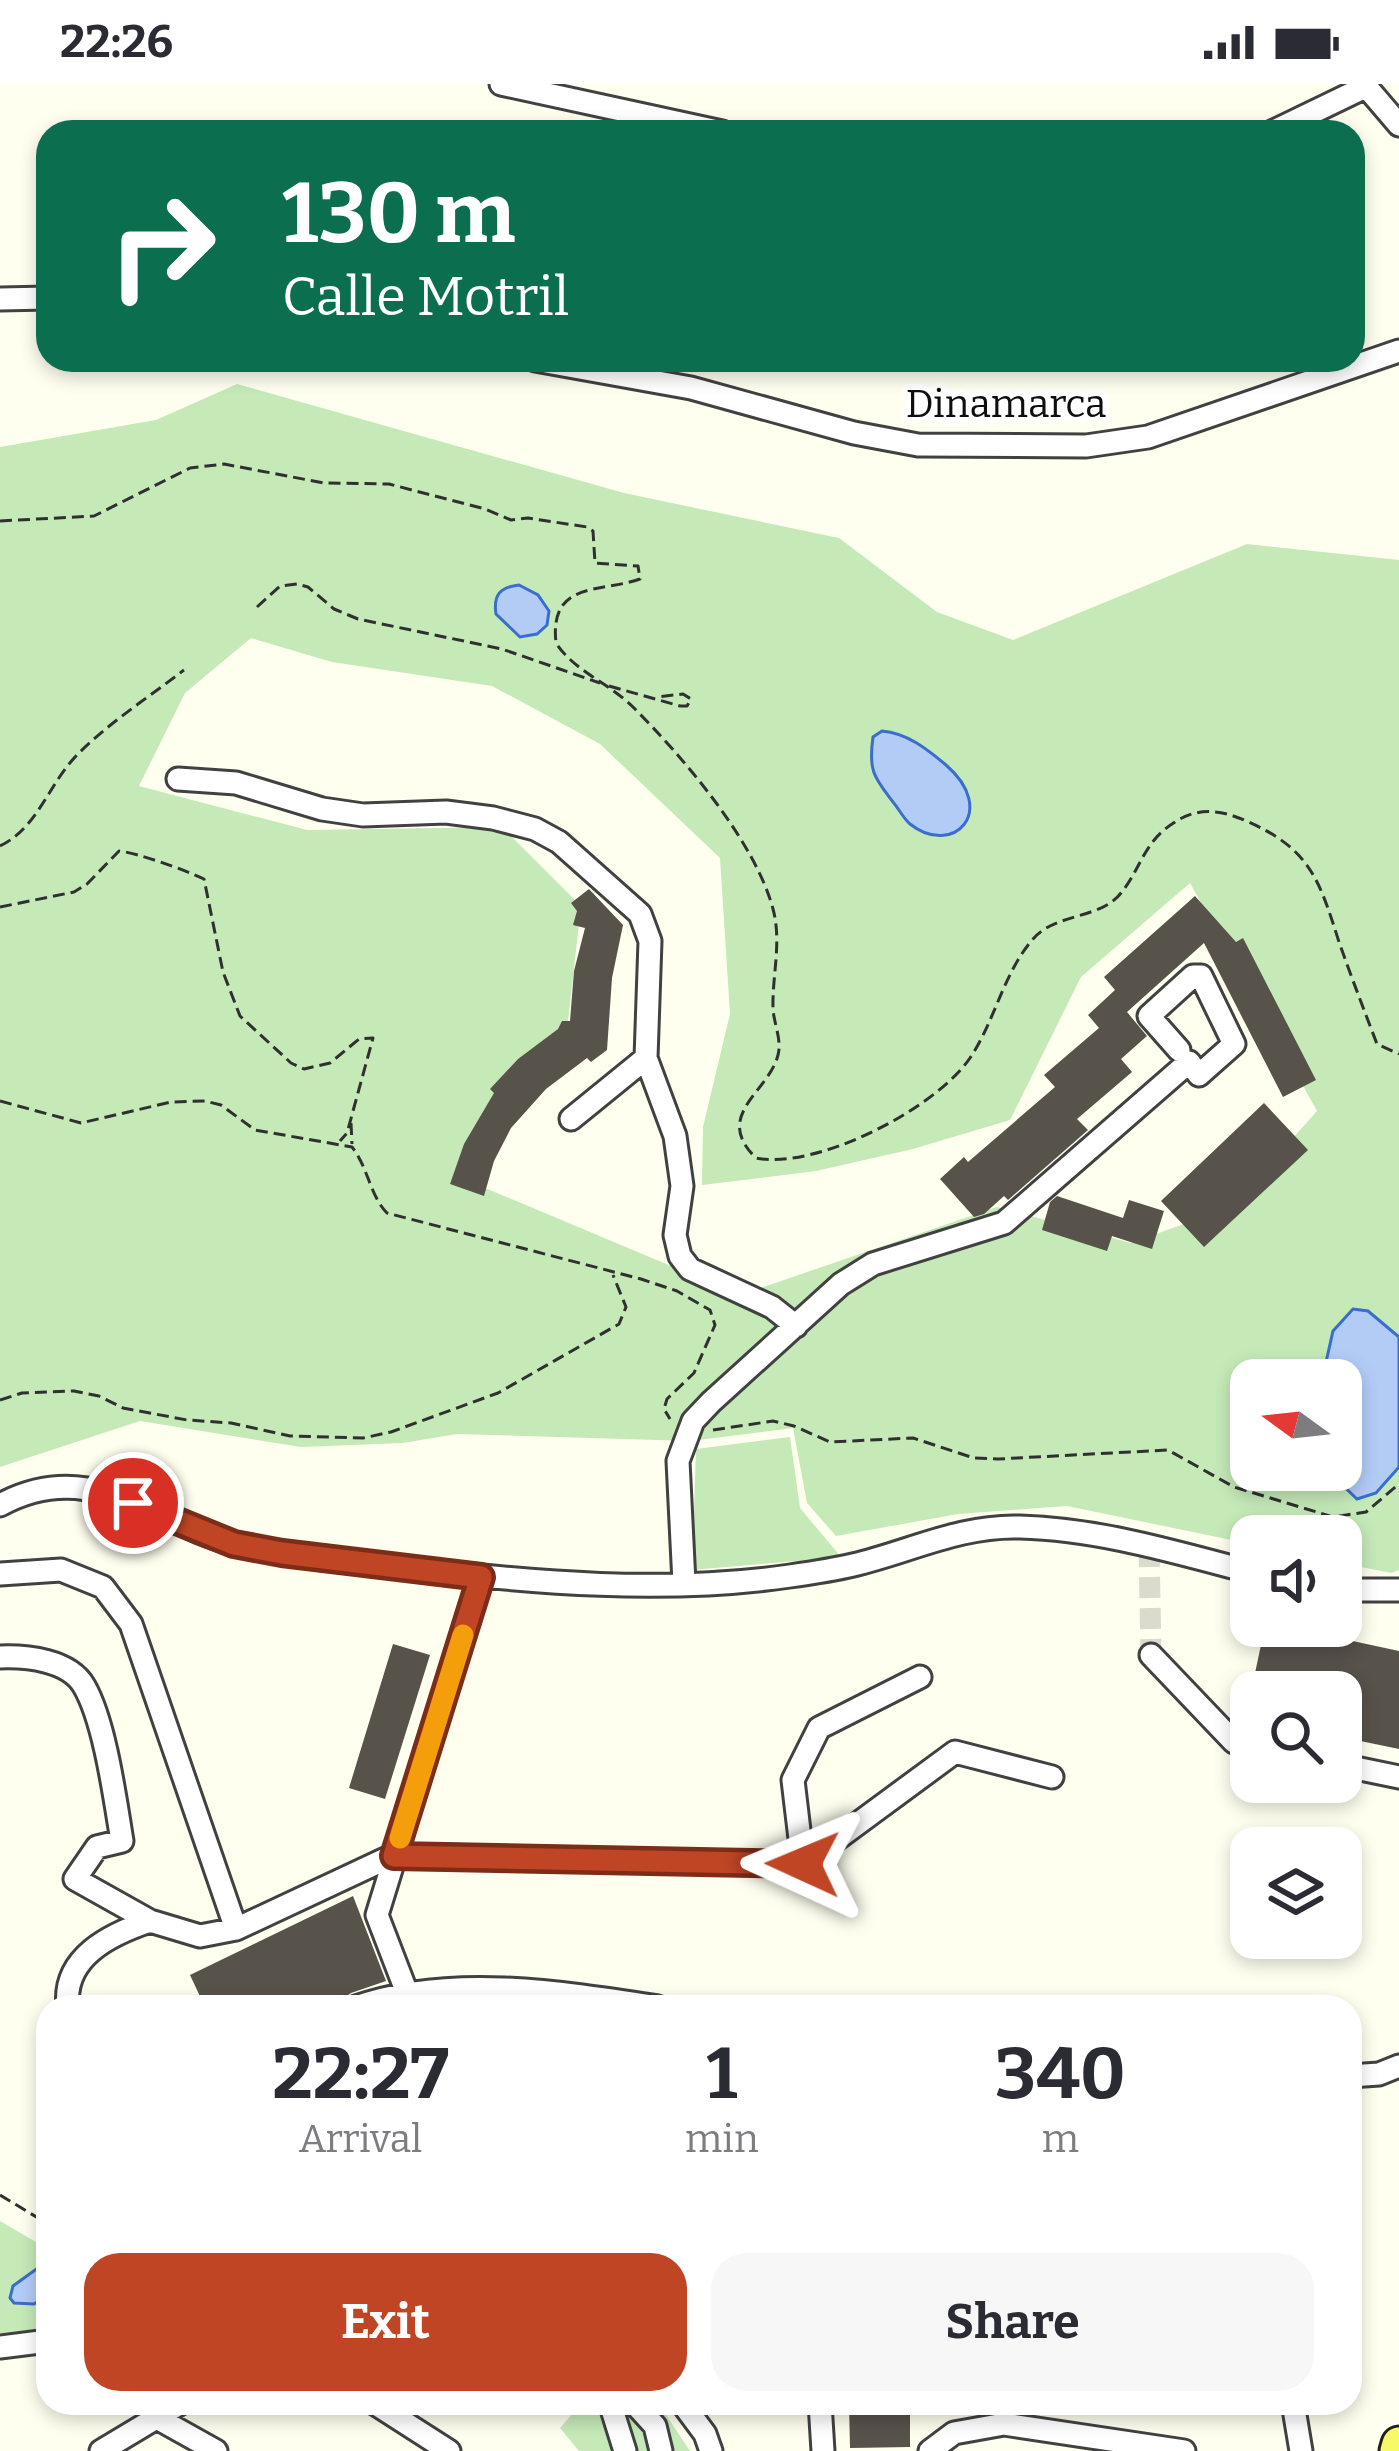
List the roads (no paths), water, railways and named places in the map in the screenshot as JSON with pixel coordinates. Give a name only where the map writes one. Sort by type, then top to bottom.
[{"type":"street","points":[[501,84],[667,120]]},
{"type":"street","points":[[1296,120],[1364,86],[1399,125]]},
{"type":"street","points":[[0,299],[36,298]]},
{"type":"street","name":"Dinamarca","points":[[1365,363],[1399,351]]},
{"type":"street","name":"Dinamarca","points":[[602,372],[691,388],[854,433],[918,445],[1086,446],[1148,437],[1338,372]]},
{"type":"street","points":[[178,779],[236,783],[322,809],[363,815],[446,812],[493,818],[536,829],[559,842],[640,914],[650,940],[646,1058],[676,1136],[682,1186],[675,1234],[680,1256],[690,1269],[772,1307],[796,1326]]},
{"type":"street","points":[[684,1582],[678,1460],[684,1438],[711,1402],[842,1284],[873,1264],[1004,1223],[1189,1062],[1199,1075],[1234,1044],[1201,976],[1193,976],[1149,1016],[1179,1050]]},
{"type":"street","points":[[571,1119],[646,1058]]},
{"type":"street","points":[[0,1505],[26,1491],[66,1485],[99,1489],[234,1544],[481,1577],[593,1583],[786,1576],[854,1565],[938,1538],[1016,1527],[1078,1531],[1230,1567]]},
{"type":"street","points":[[0,1574],[61,1570],[103,1587],[131,1624],[236,1929]]},
{"type":"street","points":[[407,1993],[376,1915],[481,1577]]},
{"type":"street","points":[[1362,1590],[1399,1590]]},
{"type":"street","points":[[1151,1655],[1230,1738]]},
{"type":"street","points":[[0,1657],[59,1664],[84,1684],[108,1760],[122,1841],[97,1847],[75,1879],[150,1922],[200,1936],[236,1929],[394,1856],[803,1864],[955,1752],[1052,1777]]},
{"type":"street","points":[[803,1864],[793,1780],[819,1728],[920,1677]]},
{"type":"street","points":[[1362,1769],[1399,1777]]},
{"type":"street","points":[[67,1995],[83,1956],[111,1934],[150,1922]]},
{"type":"street","points":[[400,1995],[545,1989],[583,1995]]},
{"type":"street","points":[[1362,2075],[1399,2066]]},
{"type":"street","points":[[0,2347],[36,2342]]},
{"type":"street","points":[[101,2451],[163,2415]]},
{"type":"street","points":[[393,2415],[449,2451]]},
{"type":"street","points":[[614,2415],[625,2451]]},
{"type":"street","points":[[645,2415],[655,2426],[661,2451]]},
{"type":"street","points":[[691,2415],[710,2451]]},
{"type":"street","points":[[821,2415],[823,2451]]},
{"type":"street","points":[[1295,2415],[1301,2451]]},
{"type":"street","points":[[158,2418],[216,2451]]},
{"type":"street","points":[[930,2451],[954,2433],[1004,2424],[1184,2451]]},
{"type":"water","points":[[519,585],[538,595],[549,611],[547,625],[537,634],[520,637],[496,614],[499,593]]},
{"type":"water","points":[[882,731],[916,743],[961,782],[969,798],[969,813],[954,832],[941,836],[910,824],[882,787],[871,759],[873,737]]},
{"type":"water","points":[[1353,1309],[1368,1311],[1399,1337],[1399,1467],[1376,1493],[1357,1499],[1349,1491],[1362,1491],[1362,1359],[1327,1359],[1333,1331]]},
{"type":"water","points":[[36,2269],[36,2303],[14,2303],[10,2298],[13,2286]]},
{"type":"tunnel","points":[[1149,1546],[1151,1655]]}]
